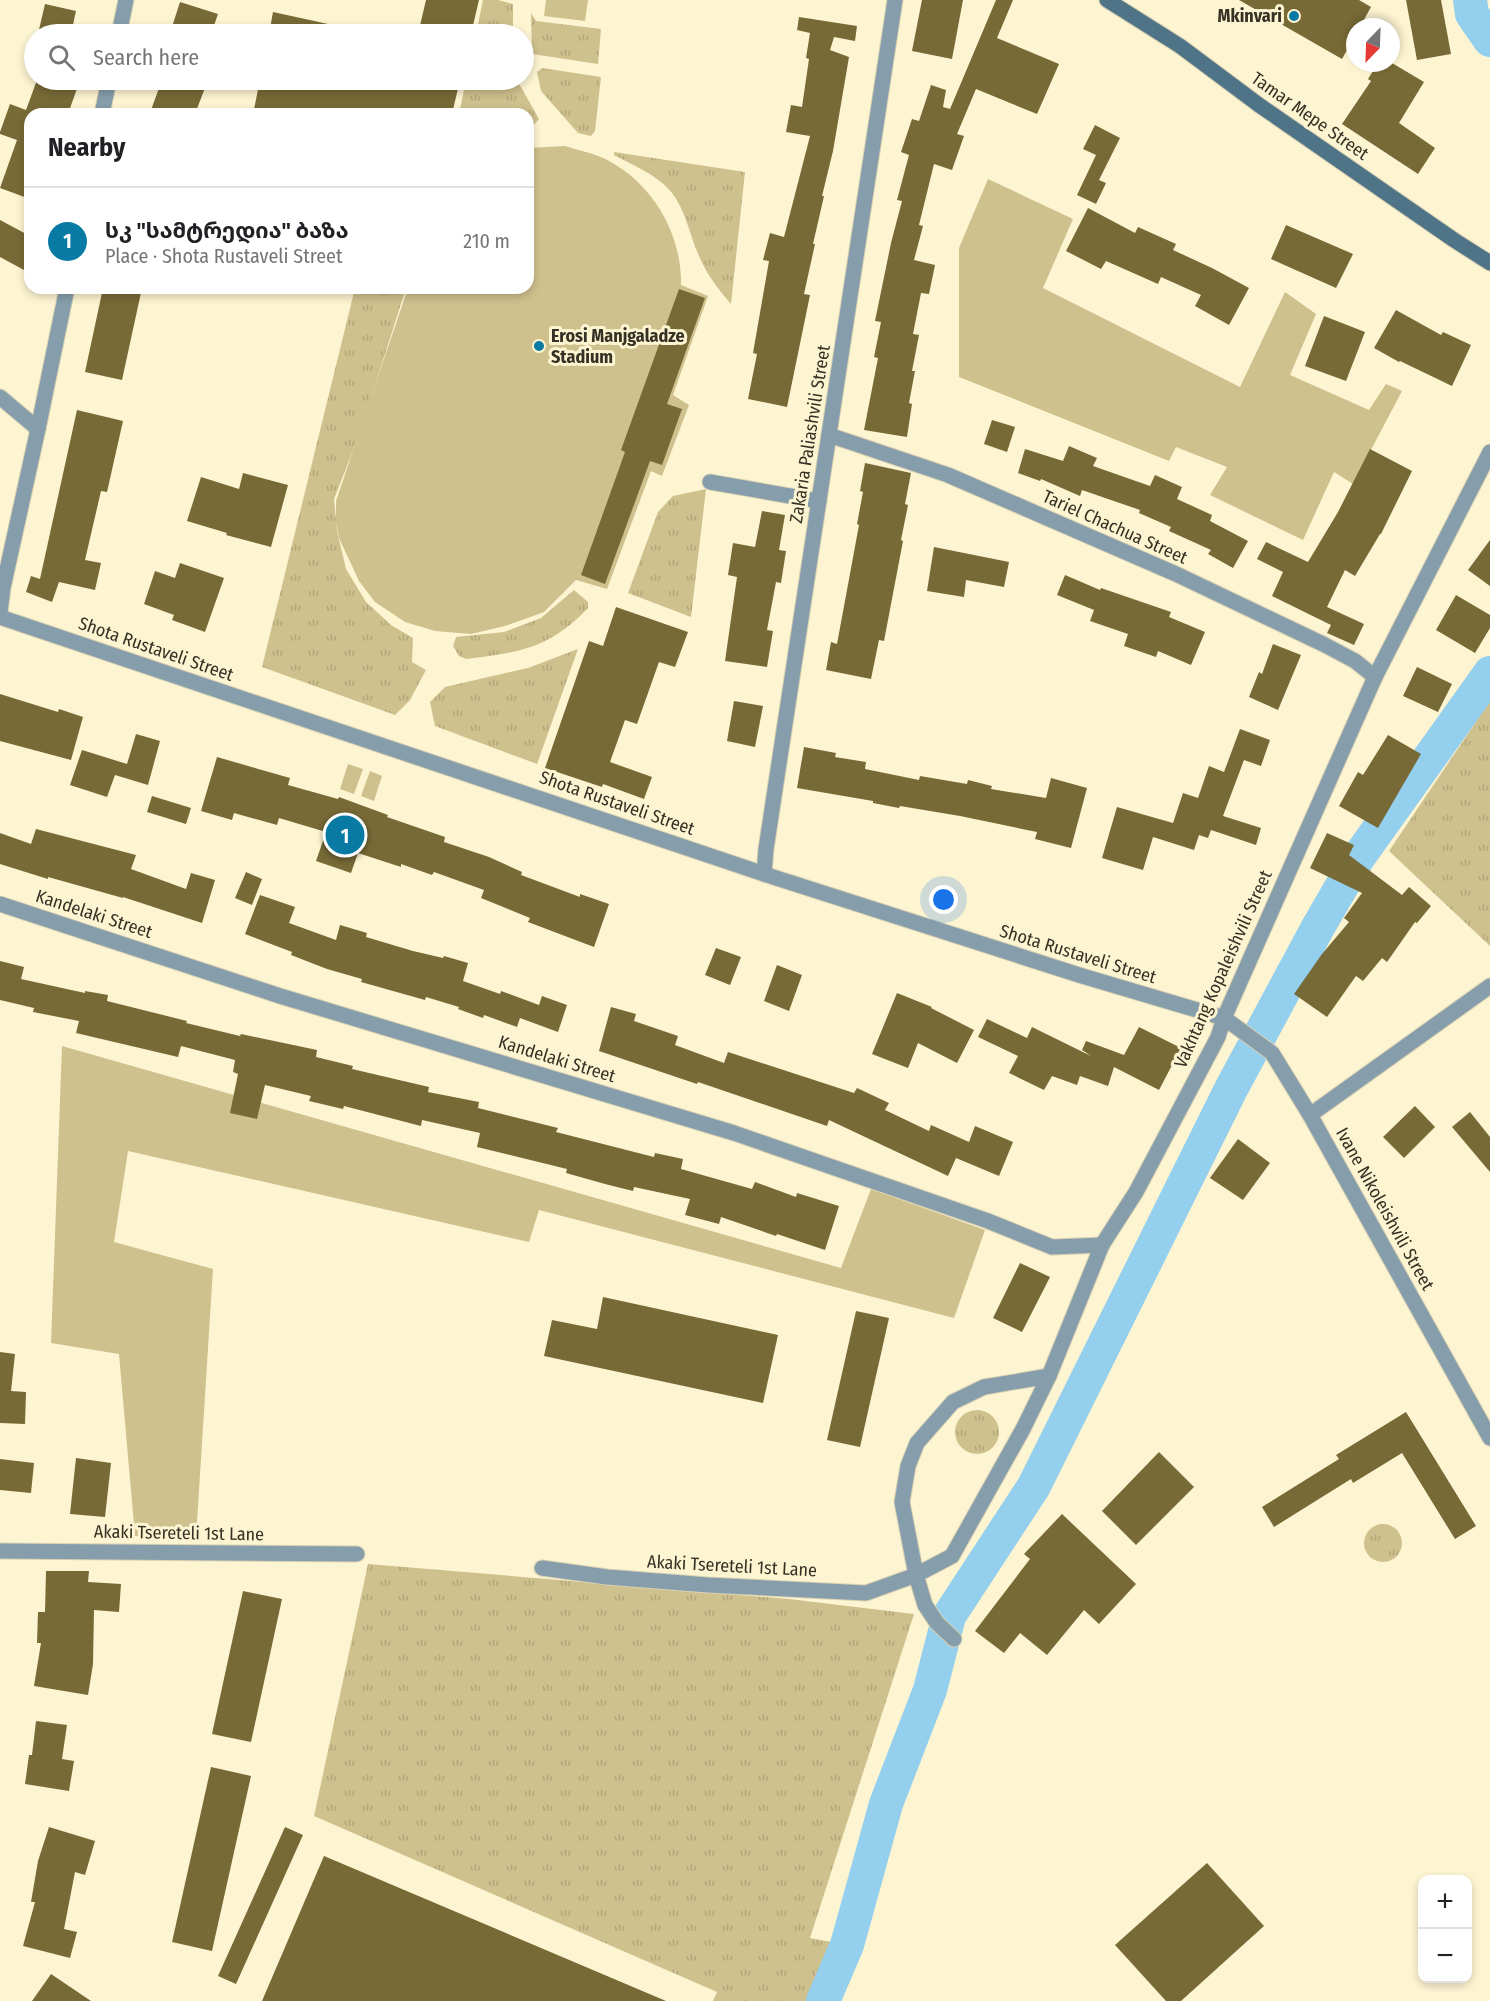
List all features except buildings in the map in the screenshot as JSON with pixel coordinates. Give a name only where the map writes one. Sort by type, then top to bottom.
[{"type":"main road","name":"Tamar Mepe Street","points":[[1107,0],[1180,46],[1259,105],[1490,263]]},
{"type":"street","points":[[121,24],[126,0]]},
{"type":"street","name":"Zakaria Paliashvili Street","points":[[764,874],[895,0]]},
{"type":"street","points":[[103,108],[108,90]]},
{"type":"street","points":[[0,614],[3,588],[66,294]]},
{"type":"street","points":[[0,397],[38,429]]},
{"type":"street","name":"Tariel Chachua Street","points":[[829,435],[948,475],[1165,570],[1325,645],[1355,661],[1375,677]]},
{"type":"street","name":"Vakhtang Kopaleishvili Street","points":[[916,1575],[952,1556],[1023,1429],[1049,1376],[1102,1245],[1136,1192],[1218,1037],[1224,1018],[1375,677],[1490,452]]},
{"type":"street","points":[[710,482],[819,501]]},
{"type":"street","name":"Shota Rustaveli Street","points":[[0,614],[764,874],[1079,975],[1224,1018]]},
{"type":"street","name":"Kandelaki Street","points":[[0,904],[280,996],[734,1133],[988,1221],[1052,1247],[1102,1245]]},
{"type":"street","points":[[1310,1115],[1490,986]]},
{"type":"street","name":"Ivane Nikoleishvili Street","points":[[1224,1018],[1272,1053],[1310,1115],[1490,1438]]},
{"type":"street","points":[[954,1639],[925,1605],[916,1575],[902,1502],[908,1466],[917,1443],[953,1402],[984,1387],[1049,1376]]},
{"type":"street","name":"Akaki Tsereteli 1st Lane","points":[[0,1551],[357,1554]]},
{"type":"street","name":"Akaki Tsereteli 1st Lane","points":[[542,1568],[607,1577],[708,1585],[866,1593],[916,1575]]},
{"type":"green space","points":[[483,0],[498,0],[513,4],[513,24],[478,24]]},
{"type":"green space","points":[[546,0],[588,0],[585,21],[544,16]]},
{"type":"green space","points":[[531,13],[536,21],[601,29],[598,64],[534,54],[534,24],[531,24]]},
{"type":"green space","points":[[542,68],[601,77],[595,131],[591,136],[578,133],[541,91],[537,72]]},
{"type":"green space","points":[[464,90],[523,90],[533,108],[460,108]]},
{"type":"green space","points":[[534,110],[539,119],[534,125]]},
{"type":"green space","name":"Erosi Manjgaladze Stadium","points":[[565,146],[597,155],[619,167],[634,179],[660,209],[676,245],[681,285],[708,296],[673,395],[689,405],[662,476],[651,471],[607,589],[576,580],[544,612],[505,626],[471,634],[435,631],[405,622],[375,602],[359,581],[339,538],[336,501],[406,294],[534,294],[534,148]]},
{"type":"green space","points":[[614,152],[745,172],[731,304],[703,264],[681,208],[672,193],[653,176],[614,155]]},
{"type":"green space","points":[[988,179],[1073,219],[1043,288],[1240,387],[1285,292],[1316,314],[1290,375],[1369,410],[1386,384],[1402,391],[1353,484],[1334,472],[1303,540],[1210,495],[1227,467],[1176,447],[1169,461],[959,377],[959,248]]},
{"type":"green space","points":[[354,294],[404,294],[360,433],[334,499],[337,531],[346,569],[366,602],[391,625],[413,638],[412,662],[426,670],[410,700],[395,715],[262,667]]},
{"type":"green space","points":[[706,489],[691,617],[628,593],[658,512],[673,496]]},
{"type":"green space","points":[[574,590],[588,602],[588,608],[574,622],[546,640],[518,651],[466,659],[459,656],[453,646],[456,637],[504,632],[541,618]]},
{"type":"green space","points":[[578,649],[537,764],[435,726],[430,702],[445,687],[528,668]]},
{"type":"green space","points":[[1490,701],[1490,946],[1389,851]]},
{"type":"green space","points":[[348,764],[363,769],[354,794],[340,789]]},
{"type":"green space","points":[[370,771],[382,776],[374,801],[361,796]]},
{"type":"green space","points":[[62,1046],[841,1268],[871,1189],[985,1230],[954,1318],[539,1210],[529,1242],[128,1151],[114,1242],[213,1269],[196,1538],[135,1536],[119,1354],[51,1343]]},
{"type":"green space","points":[[977,1410],[993,1416],[999,1432],[993,1448],[977,1454],[961,1448],[955,1432],[961,1416]]},
{"type":"green space","points":[[1383,1524],[1390,1525],[1396,1530],[1401,1536],[1401,1550],[1396,1556],[1390,1561],[1383,1562],[1376,1561],[1370,1556],[1365,1550],[1364,1543],[1365,1536],[1370,1530],[1376,1525]]},
{"type":"green space","points":[[368,1564],[789,1599],[914,1614],[810,1938],[847,1945],[823,2001],[713,2001],[717,1992],[314,1816]]},
{"type":"waterway","points":[[1470,0],[1472,14],[1490,40]]},
{"type":"waterway","points":[[823,2001],[847,1945],[886,1804],[930,1690],[949,1616],[1034,1486],[1231,1089],[1317,929],[1358,858],[1490,673]]},
{"type":"place","name":"Mkinvari","points":[[1294,16]]},
{"type":"place","name":"Erosi Manjgaladze Stadium","points":[[539,346]]},
{"type":"place","name":"სკ \"სამტრედია\" ბაზა","points":[[345,835]]}]
